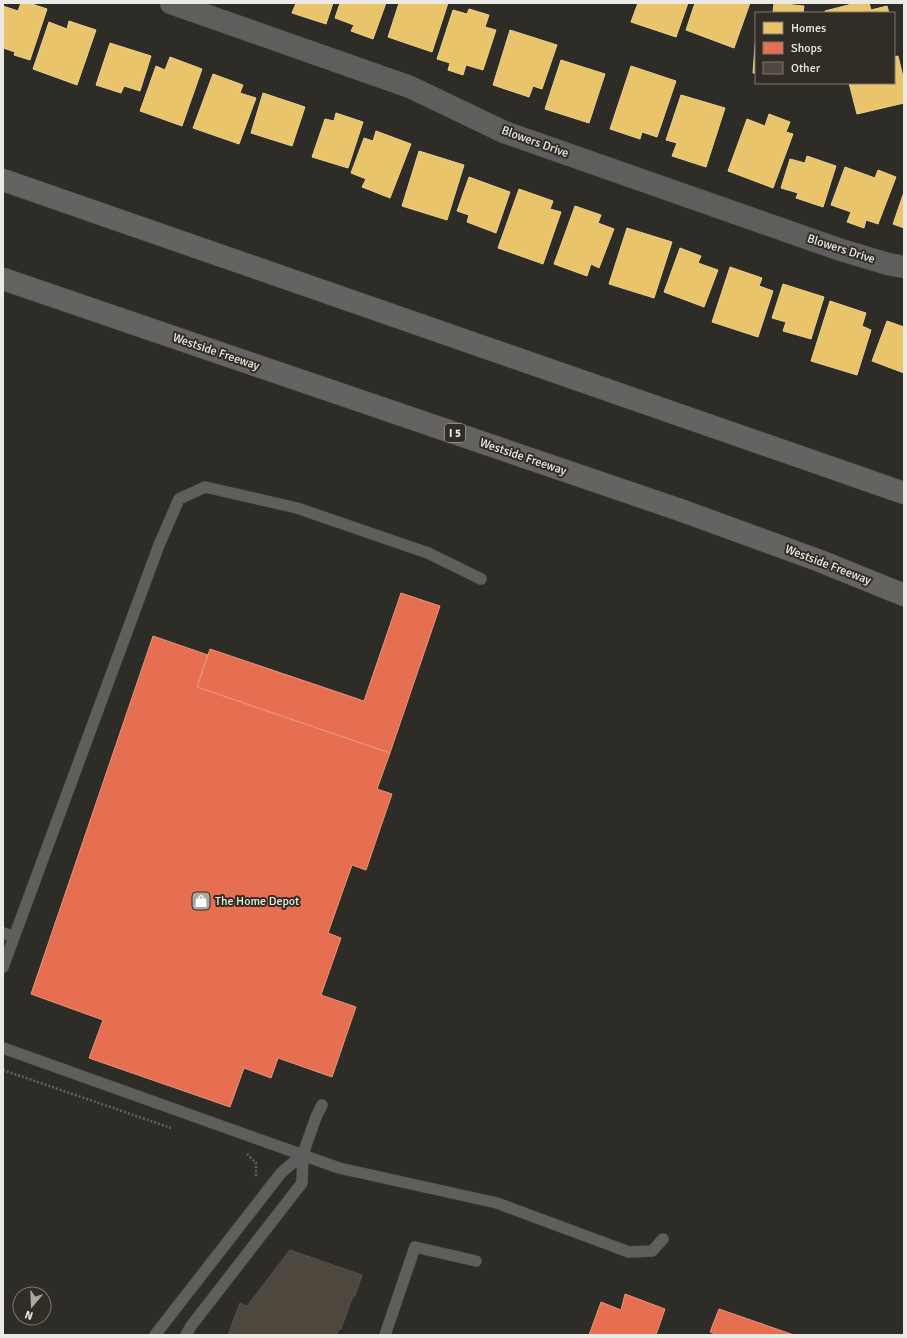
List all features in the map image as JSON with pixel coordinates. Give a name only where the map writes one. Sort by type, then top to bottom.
[{"type":"highway","points":[[3,180],[904,493]]},
{"type":"highway","name":"Westside Freeway","points":[[3,279],[683,512],[820,561],[904,595]]},
{"type":"street","name":"Blowers Drive","points":[[171,3],[410,87],[504,132],[841,250],[888,264],[904,267]]},
{"type":"lane","points":[[3,967],[159,545],[179,499],[205,487],[297,508],[428,553],[481,579]]},
{"type":"lane","points":[[3,933],[14,937]]},
{"type":"lane","points":[[3,1048],[339,1168],[497,1203],[629,1252],[652,1251],[662,1239]]},
{"type":"lane","points":[[186,1335],[302,1183],[303,1154],[316,1117],[322,1105]]},
{"type":"lane","points":[[155,1335],[281,1173],[303,1154]]},
{"type":"lane","points":[[385,1335],[416,1247],[476,1261]]},
{"type":"path","points":[[3,1070],[174,1129]]},
{"type":"path","points":[[241,1152],[249,1155],[256,1164],[255,1181]]},
{"type":"building: Homes","points":[[21,3],[29,3],[47,9],[30,60],[14,55],[15,52],[3,48],[3,6],[18,11]]},
{"type":"building: Homes","points":[[296,3],[333,3],[326,24],[292,13]]},
{"type":"building: Homes","points":[[340,3],[386,3],[373,39],[351,31],[354,25],[335,18]]},
{"type":"building: Homes","points":[[399,3],[448,3],[432,52],[388,37]]},
{"type":"building: Homes","points":[[638,3],[688,3],[676,37],[631,22]]},
{"type":"building: Homes","points":[[695,3],[750,3],[734,48],[686,30]]},
{"type":"building: Homes","points":[[774,3],[804,6],[803,12],[773,12]]},
{"type":"building: Homes","points":[[856,3],[869,3],[871,10],[887,6],[889,12],[825,12]]},
{"type":"building: Homes","points":[[469,9],[489,15],[485,27],[496,30],[483,70],[466,65],[463,75],[448,70],[450,63],[437,59],[453,10],[467,14]]},
{"type":"building: Homes","points":[[69,21],[96,30],[77,85],[33,69],[49,22],[67,29]]},
{"type":"building: Homes","points":[[510,30],[557,45],[542,89],[533,86],[529,97],[493,85]]},
{"type":"building: Homes","points":[[110,43],[151,56],[140,91],[124,86],[121,93],[96,85]]},
{"type":"building: Homes","points":[[755,46],[755,73],[753,73]]},
{"type":"building: Homes","points":[[898,56],[904,81],[904,103],[857,114],[849,84],[895,84],[895,57]]},
{"type":"building: Homes","points":[[170,57],[202,69],[182,126],[140,111],[156,66],[165,70]]},
{"type":"building: Homes","points":[[561,60],[605,74],[589,123],[545,109]]},
{"type":"building: Homes","points":[[631,66],[676,81],[657,137],[642,132],[640,139],[610,129]]},
{"type":"building: Homes","points":[[213,74],[243,85],[240,93],[256,98],[239,144],[193,128]]},
{"type":"building: Homes","points":[[263,93],[305,107],[292,146],[251,133]]},
{"type":"building: Homes","points":[[681,95],[725,108],[706,167],[672,156],[677,143],[666,140]]},
{"type":"building: Homes","points":[[336,113],[363,122],[348,168],[312,157],[325,119],[334,121]]},
{"type":"building: Homes","points":[[769,114],[790,122],[786,132],[793,134],[773,188],[728,171],[747,119],[765,126]]},
{"type":"building: Homes","points":[[376,131],[411,144],[390,198],[362,187],[366,179],[351,173],[364,138],[373,141]]},
{"type":"building: Homes","points":[[419,151],[464,165],[447,220],[402,206]]},
{"type":"building: Homes","points":[[807,156],[836,166],[823,207],[796,198],[798,193],[781,188],[790,159],[805,163]]},
{"type":"building: Homes","points":[[845,167],[875,178],[878,170],[896,177],[878,224],[866,220],[864,228],[847,222],[851,212],[831,205]]},
{"type":"building: Homes","points":[[469,177],[510,192],[496,233],[467,222],[469,215],[457,211]]},
{"type":"building: Homes","points":[[519,189],[553,201],[550,209],[561,212],[543,264],[498,248]]},
{"type":"building: Homes","points":[[904,192],[904,228],[893,224]]},
{"type":"building: Homes","points":[[575,206],[601,215],[598,223],[614,229],[599,268],[591,264],[587,276],[554,264]]},
{"type":"building: Homes","points":[[627,228],[672,242],[654,298],[609,284]]},
{"type":"building: Homes","points":[[680,248],[701,256],[698,263],[718,270],[704,307],[664,292]]},
{"type":"building: Homes","points":[[730,267],[762,278],[759,286],[773,291],[758,337],[712,322]]},
{"type":"building: Homes","points":[[783,284],[824,297],[811,339],[783,331],[786,322],[772,318]]},
{"type":"building: Homes","points":[[830,301],[866,313],[862,326],[871,330],[857,375],[811,361]]},
{"type":"building: Homes","points":[[887,321],[904,327],[904,373],[872,361]]},
{"type":"building: Shops","points":[[401,593],[440,606],[390,753],[197,687],[210,649],[364,701]]},
{"type":"building: Shops","name":"The Home Depot","points":[[153,636],[208,655],[197,687],[390,753],[377,789],[392,794],[366,870],[352,865],[328,933],[341,938],[321,995],[356,1007],[332,1077],[278,1058],[271,1078],[244,1068],[230,1107],[89,1058],[103,1020],[31,994]]},
{"type":"building: Shops","points":[[625,1294],[665,1309],[656,1335],[589,1335],[601,1302],[621,1310]]},
{"type":"building: Shops","points":[[719,1309],[794,1335],[718,1335],[710,1332]]},
{"type":"building: Other","points":[[290,1250],[362,1275],[355,1296],[353,1296],[341,1329],[339,1329],[337,1334],[339,1335],[228,1335],[240,1303],[247,1306]]},
{"type":"place","name":"The Home Depot","points":[[201,901]]}]
